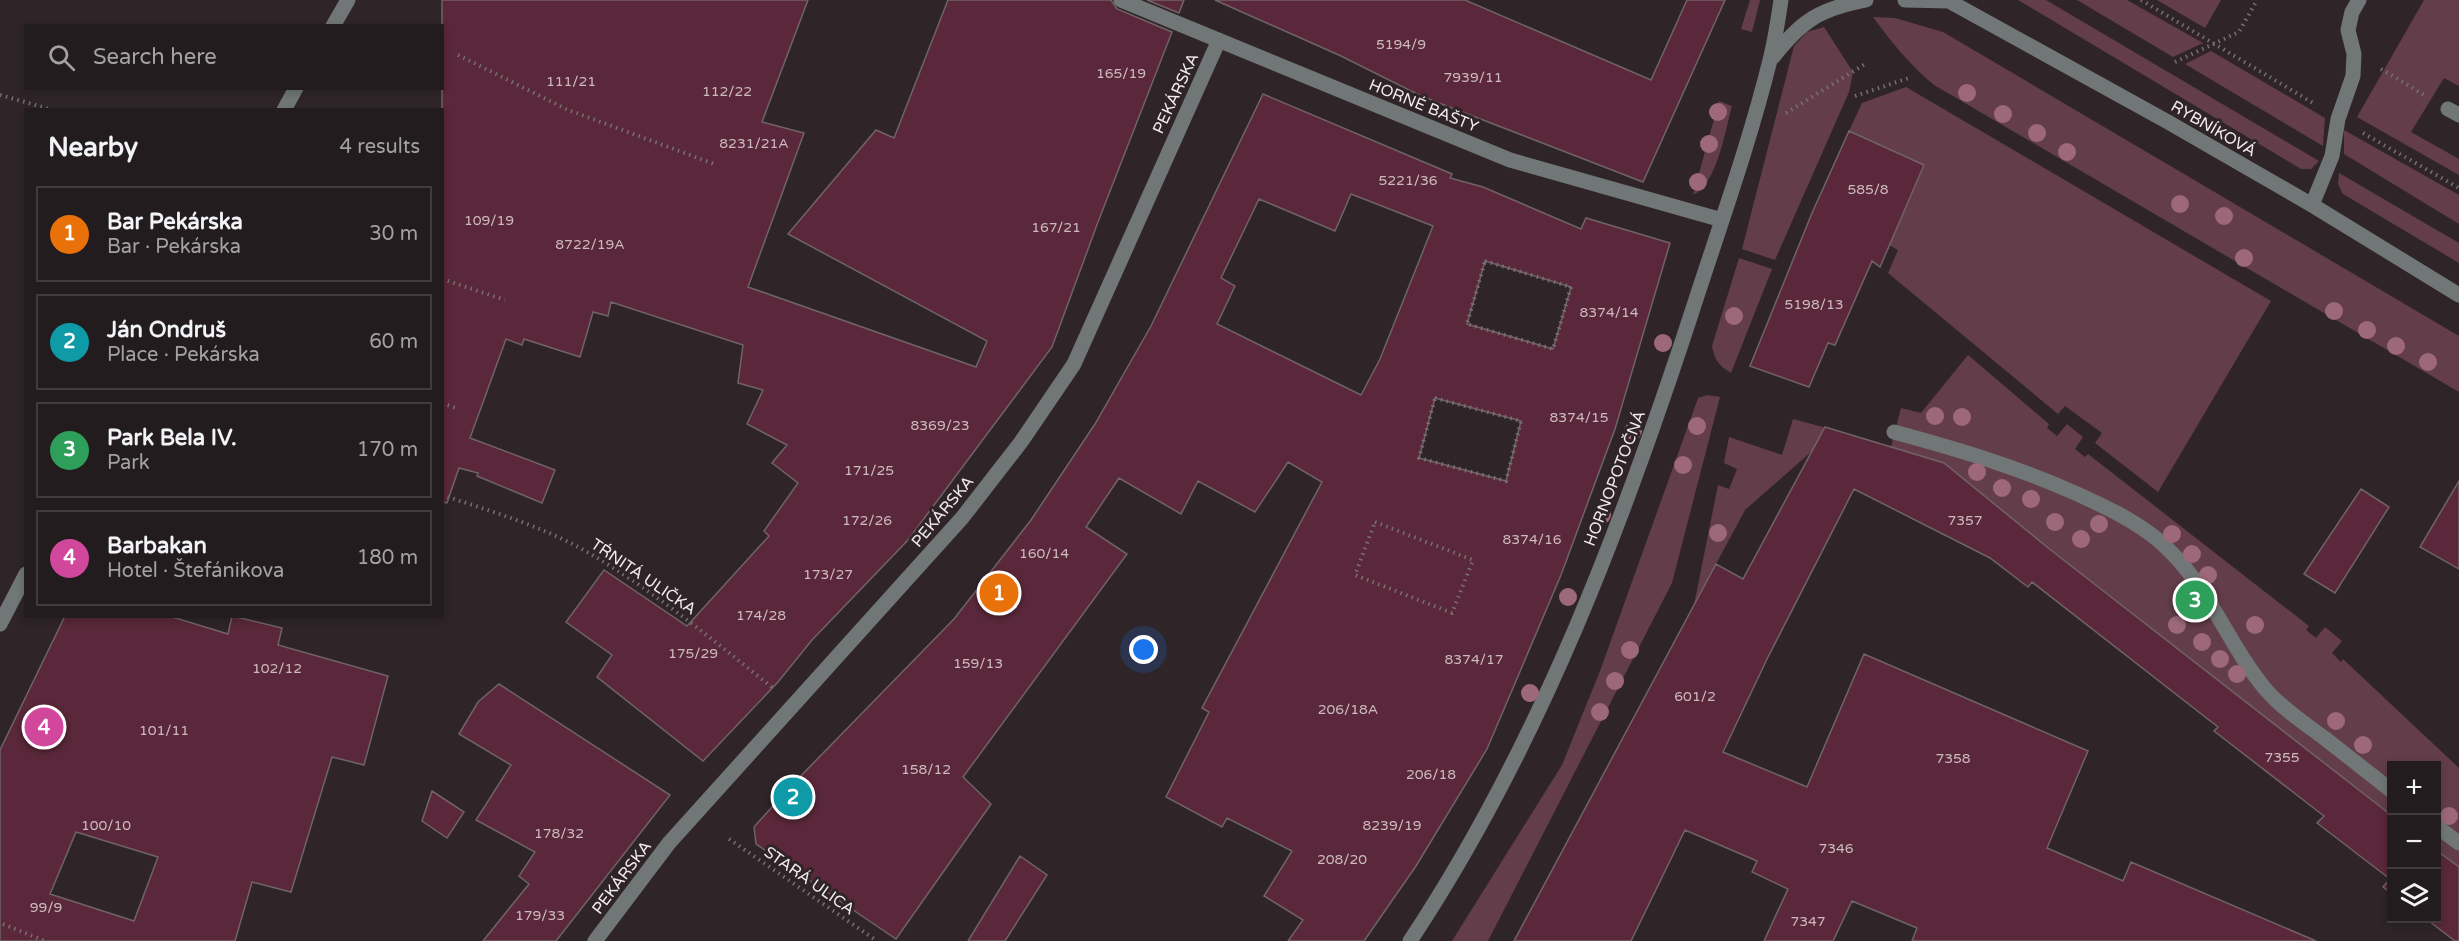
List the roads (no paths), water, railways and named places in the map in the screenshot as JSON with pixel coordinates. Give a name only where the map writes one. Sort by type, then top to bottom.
[{"type":"street","points":[[334,24],[348,0]]},
{"type":"street","name":"HORNÉ BAŠTY","points":[[1121,0],[1510,160],[1722,220]]},
{"type":"street","name":"HORNOPOTOČNÁ","points":[[1410,941],[1445,888],[1522,748],[1578,623],[1674,367],[1722,220],[1771,59],[1781,0]]},
{"type":"street","points":[[1771,59],[1792,33],[1815,15],[1866,0]]},
{"type":"street","points":[[1905,0],[1948,1]]},
{"type":"street","points":[[2312,205],[2332,156],[2338,119],[2353,76],[2354,54],[2348,30],[2352,12],[2359,0]]},
{"type":"street","name":"RYBNÍKOVÁ","points":[[1948,1],[2169,122],[2312,205],[2459,295]]},
{"type":"street","name":"PEKÁRSKA","points":[[595,941],[669,843],[962,518],[1021,442],[1074,364],[1219,40]]},
{"type":"street","points":[[285,108],[295,90]]},
{"type":"street","points":[[1894,432],[2007,464],[2093,501],[2140,527],[2158,540],[2191,573],[2214,607],[2243,658],[2268,692],[2387,788]]},
{"type":"street","points":[[0,624],[24,578]]},
{"type":"street","points":[[2441,830],[2459,843]]},
{"type":"place","name":"Bar Pekárska","points":[[999,593]]},
{"type":"place","name":"Park Bela IV.","points":[[2195,600]]},
{"type":"place","name":"Barbakan","points":[[44,727]]},
{"type":"place","name":"Ján Ondruš","points":[[793,797]]}]
